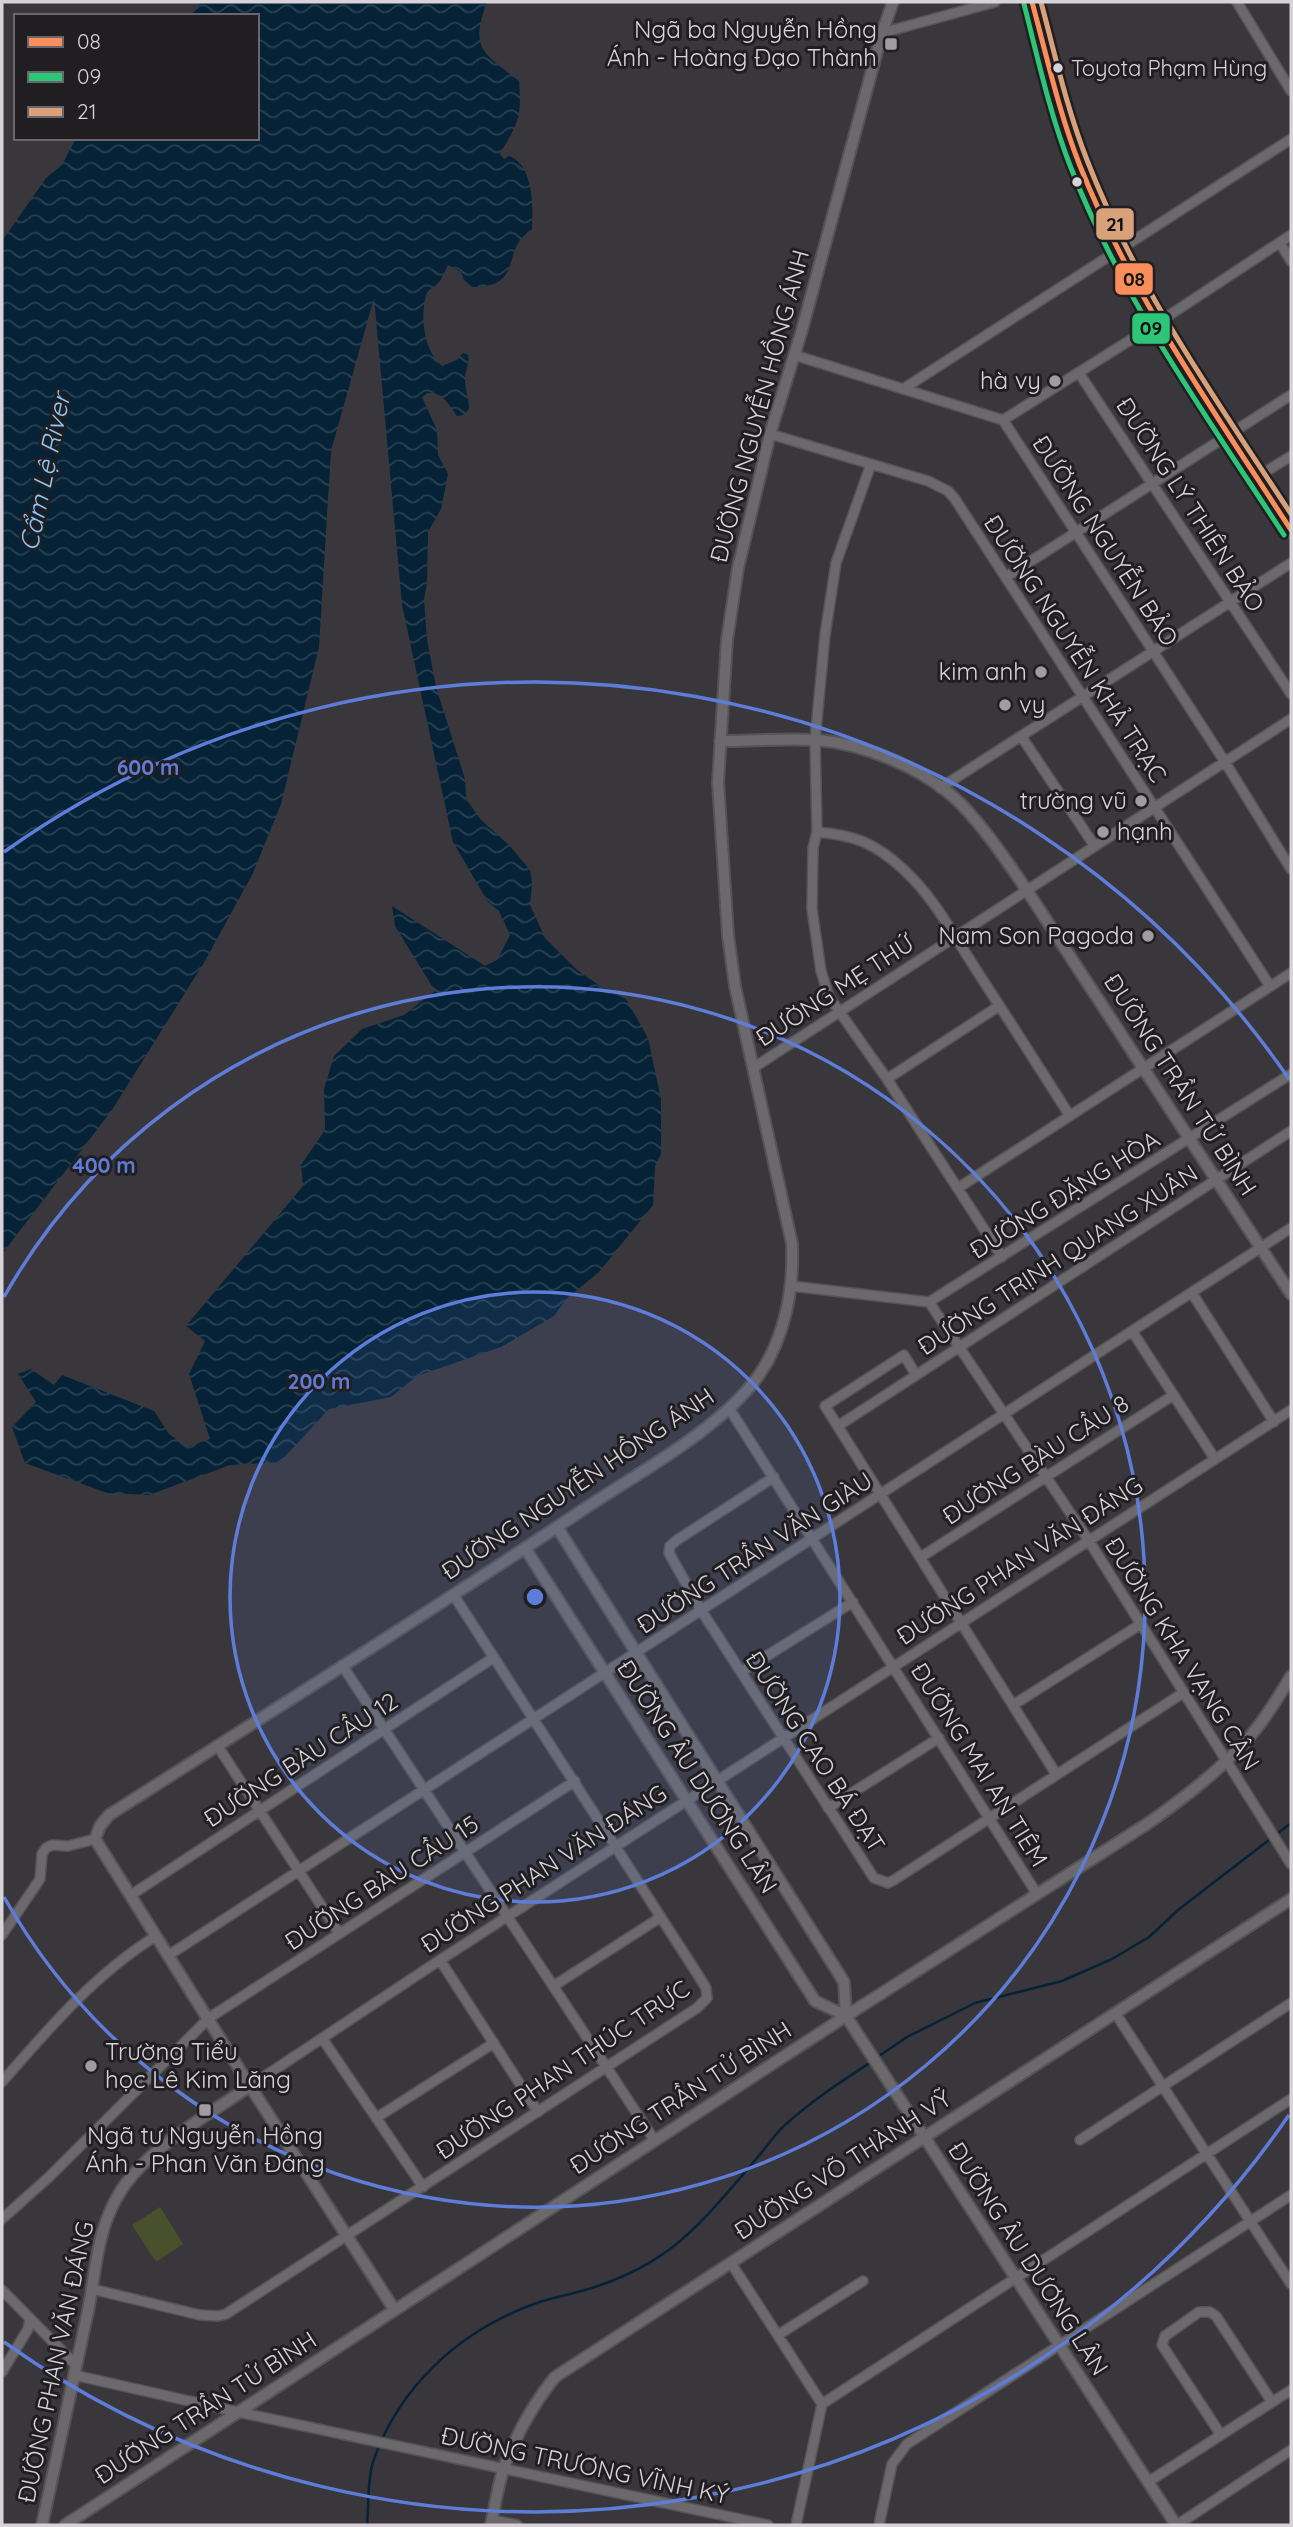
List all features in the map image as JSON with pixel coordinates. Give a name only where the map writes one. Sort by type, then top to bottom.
[{"type":"main road","points":[[1032,2],[1076,155],[1118,250],[1159,322],[1291,530]]},
{"type":"street","name":"ĐƯỜNG NGUYỄN HỒNG ÁNH","points":[[95,1839],[100,1826],[109,1815],[525,1548],[701,1431],[729,1408],[760,1374],[773,1349],[791,1286],[792,1244],[735,986],[728,935],[719,808],[720,741],[727,640],[738,568],[770,434],[893,2]]},
{"type":"street","points":[[882,33],[995,2]]},
{"type":"street","points":[[1237,2],[1291,90]]},
{"type":"street","points":[[903,389],[1291,139]]},
{"type":"street","points":[[1003,420],[1291,235]]},
{"type":"street","points":[[1280,243],[1291,261]]},
{"type":"street","name":"ĐƯỜNG NGUYỄN BẢO","points":[[794,355],[1003,420],[1290,862]]},
{"type":"street","name":"ĐƯỜNG LÝ THIÊN BẢO","points":[[1079,373],[1291,694]]},
{"type":"street","points":[[1006,577],[1291,395]]},
{"type":"street","name":"ĐƯỜNG NGUYỄN KHẢ TRẠC","points":[[770,434],[928,481],[948,491],[960,505],[1270,986]]},
{"type":"street","points":[[1257,477],[1291,456]]},
{"type":"street","points":[[871,464],[836,562],[828,608],[815,740],[817,832],[813,848],[812,909],[821,971],[828,997],[887,1079],[1002,1257]]},
{"type":"street","points":[[940,788],[1291,562]]},
{"type":"street","name":"ĐƯỜNG MẸ THỨ","points":[[753,1068],[1291,719]]},
{"type":"street","points":[[1021,736],[1094,845]]},
{"type":"street","name":"ĐƯỜNG TRẦN TỬ BÌNH","points":[[720,741],[815,740],[873,751],[909,768],[959,802],[987,834],[1026,889],[1291,1294]]},
{"type":"street","points":[[817,832],[844,834],[859,839],[901,867],[929,897],[1070,1116]]},
{"type":"street","points":[[958,1188],[1291,972]]},
{"type":"street","points":[[887,1079],[999,1006]]},
{"type":"street","name":"ĐƯỜNG ĐẶNG HÒA","points":[[929,1302],[1291,1074]]},
{"type":"street","name":"ĐƯỜNG TRỊNH QUANG XUÂN","points":[[838,1426],[1291,1131]]},
{"type":"street","name":"ĐƯỜNG TRẦN VĂN GIÀU","points":[[169,1955],[1291,1228]]},
{"type":"street","points":[[791,1286],[929,1302]]},
{"type":"street","points":[[1192,1293],[1273,1422]]},
{"type":"street","name":"ĐƯỜNG KHA VẠNG CÂN","points":[[929,1302],[1089,1541],[1291,1864]]},
{"type":"street","points":[[1132,1331],[1215,1459]]},
{"type":"street","name":"ĐƯỜNG TRỊNH QUANG XUÂN","points":[[916,1375],[904,1355],[825,1406],[1056,1774]]},
{"type":"street","name":"ĐƯỜNG BÀU CẦU 8","points":[[921,1557],[1172,1396]]},
{"type":"street","name":"ĐƯỜNG MAI AN TIÊM","points":[[729,1408],[1037,1894]]},
{"type":"street","name":"ĐƯỜNG PHAN VĂN ĐÁNG","points":[[42,2525],[92,2290],[100,2236],[122,2190],[135,2173],[171,2142],[250,2086],[440,1960],[1291,1410]]},
{"type":"street","name":"ĐƯỜNG CAO BÁ ĐẠT","points":[[774,1478],[670,1546],[671,1560],[874,1878],[888,1883],[1183,1693]]},
{"type":"street","name":"ĐƯỜNG ÂU DƯƠNG LÂN","points":[[557,1527],[844,1982],[846,2015],[882,2074],[1176,2525]]},
{"type":"street","name":"ĐƯỜNG ÂU DƯƠNG LÂN","points":[[525,1548],[815,2001],[846,2015]]},
{"type":"street","name":"ĐƯỜNG PHAN THÚC TRỰC","points":[[92,2290],[200,2315],[218,2316],[233,2310],[697,2008],[707,1998],[706,1988],[453,1594]]},
{"type":"street","points":[[741,1672],[853,1602]]},
{"type":"street","points":[[1013,1705],[1140,1624]]},
{"type":"street","name":"ĐƯỜNG BÀU CẦU 12","points":[[131,1895],[493,1658]]},
{"type":"street","points":[[342,1665],[555,1985],[655,2141]]},
{"type":"street","name":"ĐƯỜNG TRẦN TỬ BÌNH","points":[[65,2525],[1191,1793],[1252,1734],[1291,1676]]},
{"type":"street","points":[[828,1808],[939,1738]]},
{"type":"street","points":[[217,1745],[339,1933]]},
{"type":"street","name":"ĐƯỜNG BÀU CẦU 15","points":[[2,2218],[49,2177],[209,2018],[575,1781]]},
{"type":"street","points":[[2,1935],[40,1879],[42,1854],[46,1848],[95,1839],[394,2309]]},
{"type":"street","name":"ĐƯỜNG VÕ THÀNH VỸ","points":[[492,2523],[503,2469],[532,2410],[555,2377],[1291,1899]]},
{"type":"street","points":[[555,1985],[661,1917]]},
{"type":"street","points":[[2,2082],[74,2001],[130,1953],[156,1936]]},
{"type":"street","points":[[440,1960],[538,2112]]},
{"type":"street","points":[[1080,2140],[1291,2003]]},
{"type":"street","points":[[1116,2014],[1291,2284]]},
{"type":"street","points":[[322,2038],[423,2187]]},
{"type":"street","points":[[376,2118],[494,2043]]},
{"type":"street","points":[[822,2403],[1291,2099]]},
{"type":"street","points":[[878,2525],[892,2465],[907,2444],[1291,2195]]},
{"type":"street","points":[[731,2263],[822,2403],[796,2525]]},
{"type":"street","points":[[778,2335],[863,2281]]},
{"type":"street","points":[[2,2290],[75,2370]]},
{"type":"street","points":[[1221,2435],[1162,2346],[1165,2336],[1199,2312],[1210,2312],[1216,2316],[1272,2402]]},
{"type":"street","points":[[2,2372],[28,2329],[30,2319]]},
{"type":"street","name":"ĐƯỜNG TRƯƠNG VĨNH KÝ","points":[[75,2370],[238,2412],[768,2525]]},
{"type":"street","points":[[1148,2482],[1291,2390]]},
{"type":"street","points":[[1176,2525],[1291,2450]]},
{"type":"street","points":[[492,2523],[517,2525]]},
{"type":"green space","points":[[160,2207],[183,2244],[156,2262],[132,2225]]},
{"type":"water","name":"Cẩm Lệ River","points":[[201,2],[487,2],[479,31],[483,49],[519,81],[520,104],[517,120],[500,154],[504,159],[509,156],[517,161],[528,177],[532,199],[532,229],[516,247],[510,266],[500,281],[472,287],[464,280],[461,272],[448,265],[440,280],[427,293],[424,304],[425,334],[436,360],[442,366],[457,360],[463,353],[468,355],[465,379],[469,409],[463,415],[457,416],[438,395],[428,393],[422,397],[437,430],[438,455],[448,474],[441,509],[428,532],[424,599],[427,639],[436,687],[465,779],[466,799],[481,820],[509,845],[530,870],[530,905],[545,938],[577,970],[606,990],[626,999],[648,1038],[661,1099],[661,1154],[655,1166],[653,1205],[599,1272],[566,1299],[554,1316],[501,1347],[417,1376],[391,1397],[329,1409],[280,1462],[230,1465],[149,1495],[107,1493],[25,1463],[12,1427],[36,1402],[18,1374],[31,1369],[54,1385],[62,1375],[154,1411],[169,1434],[187,1447],[210,1439],[189,1374],[205,1341],[186,1326],[303,1186],[301,1165],[325,1130],[324,1089],[334,1056],[362,1029],[404,1015],[435,991],[395,926],[392,906],[485,966],[497,960],[510,935],[499,911],[488,902],[453,842],[402,605],[374,298],[331,451],[319,647],[281,804],[253,873],[205,961],[112,1110],[2,1254],[2,241],[46,178],[62,165],[75,140],[259,140],[259,14],[192,14]]},
{"type":"waterway","points":[[876,2058],[907,2037],[975,2003],[1062,1981],[1112,1959],[1149,1937],[1178,1910],[1291,1823]]},
{"type":"waterway","points":[[367,2525],[371,2469],[384,2434],[399,2409],[435,2365],[481,2329],[507,2315],[540,2302],[607,2283],[661,2256],[705,2217],[785,2125],[871,2062]]},
{"type":"transit line","name":"08","points":[[1032,2],[1054,85],[1080,166],[1124,261],[1176,353],[1291,530]]},
{"type":"transit line","name":"21","points":[[1041,2],[1080,141],[1129,253],[1207,386],[1291,514]]},
{"type":"transit line","name":"09","points":[[1024,4],[1057,128],[1071,168],[1115,264],[1196,402],[1284,535]]},
{"type":"place","name":"Ngã ba Nguyễn Hồng Ánh - Hoàng Đạo Thành","points":[[891,44]]},
{"type":"place","name":"Toyota Phạm Hùng","points":[[1058,68]]},
{"type":"place","name":"hà vy","points":[[1055,381]]},
{"type":"place","name":"kim anh","points":[[1041,672]]},
{"type":"place","name":"vy","points":[[1005,705]]},
{"type":"place","name":"trường vũ","points":[[1141,801]]},
{"type":"place","name":"hạnh","points":[[1103,832]]},
{"type":"place","name":"Nam Son Pagoda","points":[[1148,936]]},
{"type":"place","name":"Trường Tiểu học Lê Kim Lăng","points":[[91,2066]]},
{"type":"place","name":"Ngã tư Nguyễn Hồng Ánh - Phan Văn Đáng","points":[[205,2110]]}]
